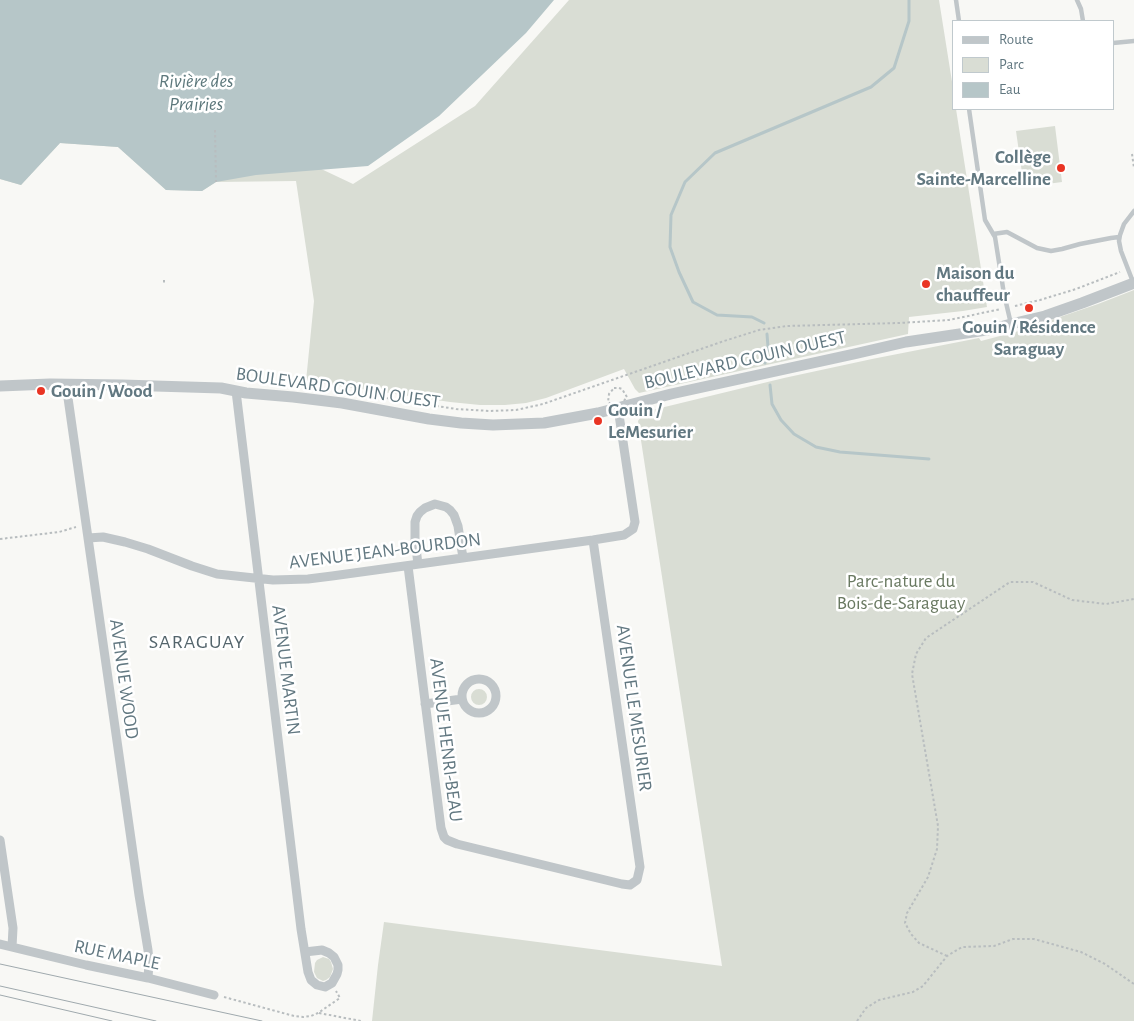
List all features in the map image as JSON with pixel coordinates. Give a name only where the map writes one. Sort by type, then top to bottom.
[{"type":"street","name":"BOULEVARD GOUIN OUEST","points":[[0,386],[66,384],[207,387],[364,406],[429,419],[482,425],[544,423],[578,418],[613,405],[906,342],[992,329],[1044,316],[1134,283]]},
{"type":"street","name":"AVENUE WOOD","points":[[66,384],[148,950],[148,978]]},
{"type":"street","name":"AVENUE MARTIN","points":[[236,391],[258,578],[305,952],[309,977],[321,987],[332,983],[338,970],[338,965],[334,958],[322,950],[305,952]]},
{"type":"street","name":"AVENUE JEAN-BOURDON","points":[[88,538],[103,537],[126,542],[217,574],[273,580],[308,579],[408,566],[624,534],[631,531],[634,526],[634,516],[613,405]]},
{"type":"street","points":[[418,564],[415,540],[416,516],[429,506],[435,504],[446,507],[454,516],[458,526],[463,558]]},
{"type":"street","name":"AVENUE LE MESURIER","points":[[593,540],[639,862],[637,880]]},
{"type":"street","name":"AVENUE HENRI-BEAU","points":[[408,566],[442,832],[445,839],[449,842],[622,884],[630,885],[637,880]]},
{"type":"street","points":[[425,704],[462,699]]},
{"type":"street","points":[[0,840],[13,928],[12,946]]},
{"type":"street","name":"RUE MAPLE","points":[[0,944],[214,994]]},
{"type":"lane","points":[[956,0],[959,20]]},
{"type":"lane","points":[[1077,0],[1081,9],[1082,20]]},
{"type":"lane","points":[[1114,43],[1134,41]]},
{"type":"lane","points":[[969,110],[985,220],[996,241],[1004,294],[1011,324]]},
{"type":"lane","points":[[1134,211],[1124,224],[1119,237],[1121,252],[1134,283]]},
{"type":"lane","points":[[994,234],[1006,232],[1037,248],[1051,250],[1119,237]]},
{"type":"path","points":[[215,130],[216,182]]},
{"type":"path","points":[[1132,154],[1134,168]]},
{"type":"path","points":[[1022,304],[1076,289],[1119,273]]},
{"type":"path","points":[[164,280],[164,285]]},
{"type":"path","name":"BOULEVARD GOUIN OUEST","points":[[359,394],[456,409],[516,410],[562,398],[644,368],[759,330],[775,327],[930,321],[989,312]]},
{"type":"path","points":[[613,405],[609,394],[614,388],[622,390],[627,397]]},
{"type":"path","points":[[0,539],[58,532],[80,526]]},
{"type":"path","points":[[947,956],[920,943],[911,934],[905,923],[907,913],[928,877],[937,849],[938,826],[912,674],[916,654],[926,638],[1010,582],[1032,582],[1072,600],[1106,604],[1134,599]]},
{"type":"path","points":[[857,1021],[866,1008],[879,1000],[913,992],[923,986],[947,956],[962,947],[994,946],[1013,939],[1034,939],[1081,952],[1105,964],[1134,984]]},
{"type":"path","points":[[214,994],[303,1017],[318,1013],[340,998]]},
{"type":"path","points":[[318,1013],[361,1021]]},
{"type":"green space","points":[[569,0],[939,0],[952,82],[952,110],[956,110],[987,307],[909,317],[908,334],[639,393],[624,369],[546,398],[526,403],[480,405],[450,402],[306,381],[314,301],[296,181],[216,182],[202,191],[166,190],[118,147],[60,143],[21,185],[0,179],[0,77],[243,132],[353,184],[475,106]]},
{"type":"green space","points":[[1055,126],[1062,182],[1024,187],[1016,131]]},
{"type":"green space","name":"Parc-nature du Bois-de-Saraguay","points":[[1134,290],[1134,1021],[372,1021],[384,922],[722,966],[638,421],[644,412],[872,359],[979,338],[981,341],[1019,331]]},
{"type":"green space","points":[[479,689],[485,691],[487,697],[485,703],[479,705],[473,703],[471,697],[473,691]]},
{"type":"green space","points":[[323,957],[329,959],[333,969],[330,977],[323,981],[317,978],[314,972],[315,963]]},
{"type":"water","name":"Rivière des Prairies","points":[[0,0],[554,0],[526,33],[439,116],[368,166],[256,175],[216,182],[202,191],[166,190],[118,147],[60,143],[21,185],[0,179]]},
{"type":"waterway","points":[[764,323],[752,317],[717,315],[693,302],[670,247],[671,215],[685,182],[715,153],[871,87],[894,68],[909,21],[909,0]]},
{"type":"waterway","points":[[765,363],[768,347],[767,334]]},
{"type":"waterway","points":[[770,385],[772,404],[781,420],[794,434],[816,447],[840,452],[929,459]]},
{"type":"tram line","points":[[0,964],[262,1021]]},
{"type":"tram line","points":[[0,986],[156,1021]]},
{"type":"tram line","points":[[0,995],[112,1021]]},
{"type":"place","name":"Collège Sainte-Marcelline","points":[[1061,168]]},
{"type":"place","name":"Maison du chauffeur","points":[[926,284]]},
{"type":"place","name":"Gouin / Résidence Saraguay","points":[[1029,308]]},
{"type":"place","name":"Gouin / Wood","points":[[41,391]]},
{"type":"place","name":"Gouin / LeMesurier","points":[[598,421]]},
{"type":"district","name":"SARAGUAY","points":[[197,642]]}]
